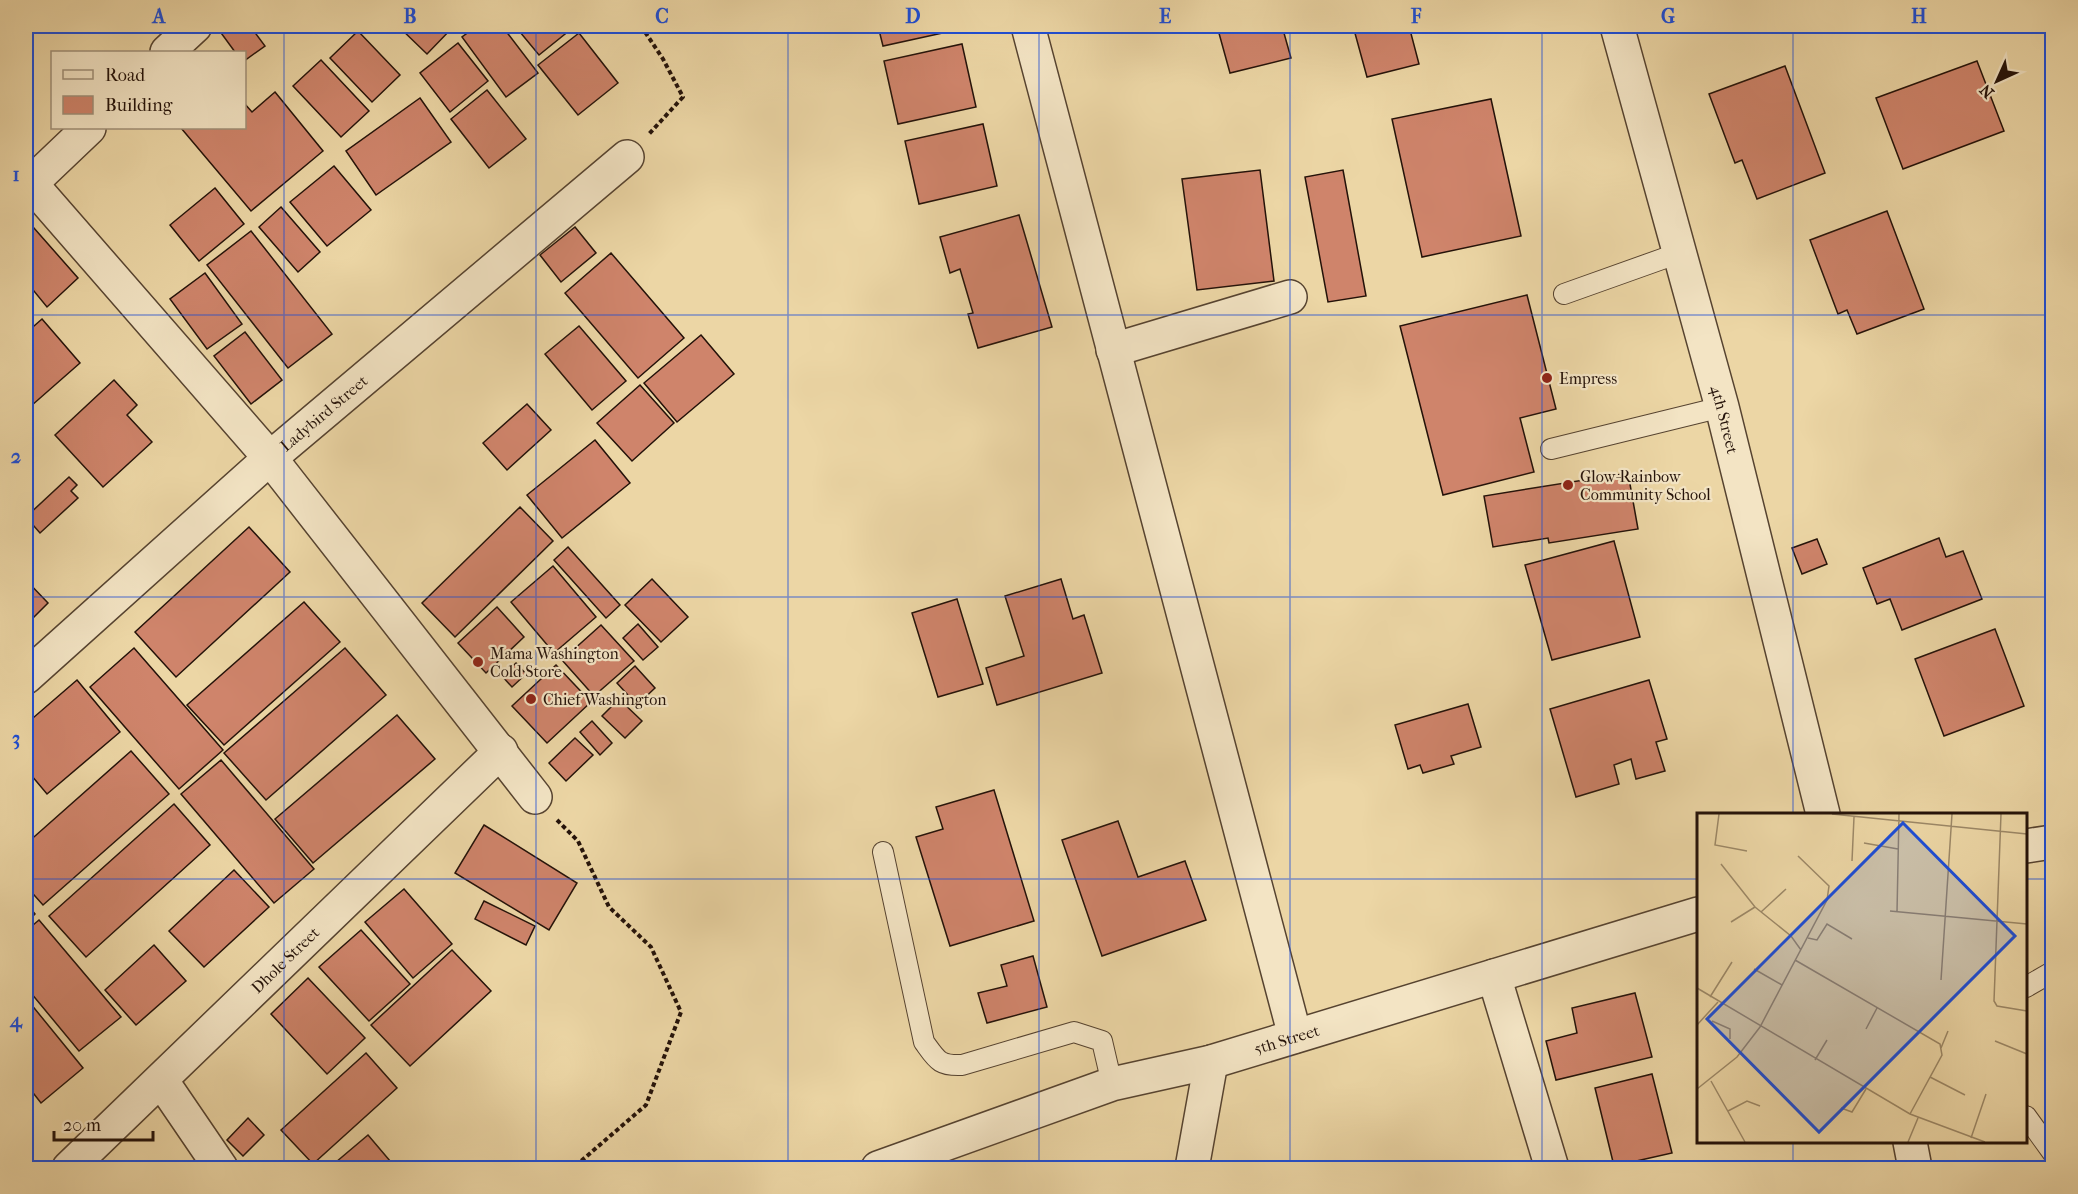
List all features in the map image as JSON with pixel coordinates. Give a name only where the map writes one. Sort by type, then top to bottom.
[{"type":"street","points":[[168,51],[195,26]]},
{"type":"street","points":[[1028,26],[1295,1036]]},
{"type":"street","name":"4th Street","points":[[1617,26],[1722,407],[1823,813]]},
{"type":"street","points":[[88,129],[27,183],[270,458],[535,797]]},
{"type":"street","name":"Ladybird Street","points":[[26,677],[270,458],[627,157]]},
{"type":"street","points":[[1113,350],[1290,297]]},
{"type":"street","name":"Dhole Street","points":[[69,1168],[501,751]]},
{"type":"street","points":[[2027,846],[2052,842]]},
{"type":"street","name":"5th Street","points":[[878,1168],[1112,1084],[1211,1062],[1697,914]]},
{"type":"street","points":[[1494,976],[1552,1168]]},
{"type":"street","points":[[1192,1168],[1211,1062]]},
{"type":"street","points":[[161,1080],[221,1168]]},
{"type":"street","points":[[1910,1143],[1916,1168]]},
{"type":"lane","points":[[1564,294],[1679,253]]},
{"type":"lane","points":[[1551,449],[1722,407]]},
{"type":"lane","points":[[883,852],[924,1042],[935,1058],[946,1066],[962,1065],[1074,1032],[1102,1041],[1112,1084]]},
{"type":"lane","points":[[2027,986],[2052,972]]},
{"type":"lane","points":[[2027,1119],[2052,1152]]},
{"type":"path","points":[[627,157],[682,98],[663,59],[640,26]]},
{"type":"path","points":[[535,797],[578,841],[609,907],[651,947],[681,1012],[645,1105],[573,1168]]},
{"type":"building","points":[[216,26],[250,26],[265,46],[246,60],[246,51],[234,51]]},
{"type":"building","points":[[398,26],[454,26],[427,54]]},
{"type":"building","points":[[477,26],[502,26],[538,73],[506,97],[462,37]]},
{"type":"building","points":[[515,26],[575,26],[539,55]]},
{"type":"building","points":[[878,26],[960,26],[961,29],[883,46]]},
{"type":"building","points":[[1217,26],[1282,26],[1291,58],[1230,73]]},
{"type":"building","points":[[1353,26],[1409,26],[1419,64],[1367,77]]},
{"type":"building","points":[[358,31],[400,75],[372,102],[330,58]]},
{"type":"building","points":[[579,33],[618,83],[578,115],[538,65]]},
{"type":"building","points":[[458,43],[488,81],[450,112],[420,73]]},
{"type":"building","points":[[962,44],[976,107],[898,124],[884,61]]},
{"type":"building","points":[[321,60],[369,111],[341,137],[293,86]]},
{"type":"building","points":[[1977,61],[2004,131],[1903,169],[1876,98]]},
{"type":"building","points":[[1785,66],[1825,173],[1757,199],[1742,160],[1735,163],[1709,94]]},
{"type":"building","points":[[487,90],[526,139],[489,168],[451,119]]},
{"type":"building","points":[[275,92],[323,151],[251,211],[182,129],[246,129],[246,105],[252,112]]},
{"type":"building","points":[[420,98],[451,142],[376,195],[346,151]]},
{"type":"building","points":[[1491,99],[1521,236],[1422,257],[1392,119]]},
{"type":"building","points":[[983,124],[997,186],[919,204],[905,141]]},
{"type":"building","points":[[334,166],[371,210],[327,246],[290,202]]},
{"type":"building","points":[[1260,170],[1274,281],[1197,290],[1182,179]]},
{"type":"building","points":[[1343,170],[1366,296],[1328,302],[1305,177]]},
{"type":"building","points":[[215,188],[244,224],[199,261],[170,225]]},
{"type":"building","points":[[281,207],[320,252],[298,272],[259,227]]},
{"type":"building","points":[[1887,211],[1924,309],[1857,334],[1847,310],[1838,314],[1810,240]]},
{"type":"building","points":[[1019,215],[1052,327],[978,348],[968,314],[973,313],[960,269],[950,273],[940,237]]},
{"type":"building","points":[[26,219],[78,278],[47,307],[34,291],[26,299]]},
{"type":"building","points":[[575,227],[596,253],[561,282],[540,255]]},
{"type":"building","points":[[251,231],[332,334],[288,368],[207,265]]},
{"type":"building","points":[[611,253],[684,338],[638,378],[565,293]]},
{"type":"building","points":[[205,273],[242,324],[207,349],[170,299]]},
{"type":"building","points":[[1527,295],[1556,409],[1520,418],[1534,472],[1443,495],[1400,326]]},
{"type":"building","points":[[42,319],[80,363],[31,406],[26,400],[26,333]]},
{"type":"building","points":[[579,326],[626,381],[592,410],[545,354]]},
{"type":"building","points":[[245,332],[282,380],[251,404],[214,356]]},
{"type":"building","points":[[701,335],[734,374],[677,422],[644,383]]},
{"type":"building","points":[[114,380],[137,405],[127,415],[152,442],[103,487],[55,435]]},
{"type":"building","points":[[640,385],[674,423],[632,461],[597,423]]},
{"type":"building","points":[[527,404],[551,430],[507,470],[483,443]]},
{"type":"building","points":[[595,440],[630,483],[562,538],[527,495]]},
{"type":"building","points":[[1628,473],[1638,529],[1549,543],[1548,538],[1493,547],[1484,496]]},
{"type":"building","points":[[69,477],[77,485],[71,491],[78,498],[40,533],[26,517]]},
{"type":"building","points":[[520,507],[553,541],[455,637],[422,603]]},
{"type":"building","points":[[249,527],[290,572],[176,677],[135,632]]},
{"type":"building","points":[[1939,538],[1946,557],[1963,551],[1982,599],[1902,630],[1890,599],[1877,604],[1863,568]]},
{"type":"building","points":[[1817,539],[1827,564],[1802,574],[1792,548]]},
{"type":"building","points":[[1614,541],[1640,637],[1552,660],[1525,565]]},
{"type":"building","points":[[568,547],[620,605],[606,618],[554,560]]},
{"type":"building","points":[[553,566],[596,617],[554,653],[511,602]]},
{"type":"building","points":[[652,579],[688,617],[661,642],[625,605]]},
{"type":"building","points":[[1061,579],[1073,619],[1084,615],[1102,673],[997,705],[986,668],[1024,656],[1005,596]]},
{"type":"building","points":[[26,580],[48,603],[26,625]]},
{"type":"building","points":[[957,599],[983,684],[938,697],[912,613]]},
{"type":"building","points":[[304,602],[340,642],[224,745],[187,705]]},
{"type":"building","points":[[497,607],[524,637],[486,673],[458,643]]},
{"type":"building","points":[[638,624],[658,647],[643,660],[623,638]]},
{"type":"building","points":[[601,625],[634,661],[594,696],[562,660]]},
{"type":"building","points":[[1995,629],[2024,706],[1944,736],[1915,659]]},
{"type":"building","points":[[134,648],[223,750],[179,789],[90,687]]},
{"type":"building","points":[[345,648],[386,695],[266,800],[224,753]]},
{"type":"building","points":[[516,663],[526,674],[512,687],[502,676]]},
{"type":"building","points":[[556,665],[591,702],[547,743],[512,706]]},
{"type":"building","points":[[635,666],[655,688],[637,705],[617,683]]},
{"type":"building","points":[[77,680],[120,732],[47,794],[26,769],[26,724]]},
{"type":"building","points":[[1649,680],[1667,739],[1656,742],[1665,771],[1636,779],[1631,759],[1614,765],[1619,784],[1576,797],[1550,709]]},
{"type":"building","points":[[619,699],[642,721],[625,738],[602,716]]},
{"type":"building","points":[[1468,704],[1481,747],[1451,756],[1454,764],[1423,773],[1420,765],[1408,769],[1395,725]]},
{"type":"building","points":[[397,715],[435,759],[313,863],[275,819]]},
{"type":"building","points":[[592,721],[612,743],[600,755],[580,732]]},
{"type":"building","points":[[575,738],[593,755],[566,781],[549,763]]},
{"type":"building","points":[[131,751],[169,794],[43,905],[26,886],[26,844]]},
{"type":"building","points":[[221,760],[314,869],[274,903],[181,794]]},
{"type":"building","points":[[994,790],[1034,921],[950,946],[916,837],[943,829],[936,807]]},
{"type":"building","points":[[174,804],[210,845],[86,957],[49,916]]},
{"type":"building","points":[[1118,821],[1138,877],[1185,861],[1206,920],[1102,956],[1062,840]]},
{"type":"building","points":[[484,825],[577,883],[549,930],[455,873]]},
{"type":"building","points":[[234,870],[269,907],[204,967],[169,931]]},
{"type":"building","points":[[404,889],[452,944],[413,978],[365,922]]},
{"type":"building","points":[[484,901],[535,926],[526,945],[475,919]]},
{"type":"building","points":[[26,903],[35,914],[26,923]]},
{"type":"building","points":[[39,920],[121,1017],[79,1051],[26,987],[26,931]]},
{"type":"building","points":[[361,930],[410,984],[369,1021],[319,967]]},
{"type":"building","points":[[154,945],[186,981],[136,1025],[105,990]]},
{"type":"building","points":[[452,950],[491,991],[410,1066],[371,1025]]},
{"type":"building","points":[[1033,956],[1047,1007],[987,1023],[978,993],[1007,986],[1001,965]]},
{"type":"building","points":[[308,978],[365,1038],[327,1074],[271,1014]]},
{"type":"building","points":[[1635,993],[1652,1057],[1556,1080],[1546,1041],[1577,1033],[1572,1008]]},
{"type":"building","points":[[26,998],[83,1068],[41,1103],[30,1089],[26,1093]]},
{"type":"building","points":[[366,1053],[397,1088],[313,1164],[281,1130]]},
{"type":"building","points":[[1652,1074],[1672,1153],[1614,1166],[1595,1088]]},
{"type":"building","points":[[248,1118],[264,1135],[243,1156],[227,1140]]},
{"type":"building","points":[[368,1135],[396,1168],[329,1168]]},
{"type":"building","points":[[1772,1161],[1774,1168],[1742,1168]]},
{"type":"place","name":"Empress","points":[[1547,378]]},
{"type":"place","name":"Glow-Rainbow Community School","points":[[1568,485]]},
{"type":"place","name":"Mama Washington Cold Store","points":[[478,662]]},
{"type":"place","name":"Chief Washington","points":[[531,699]]}]
